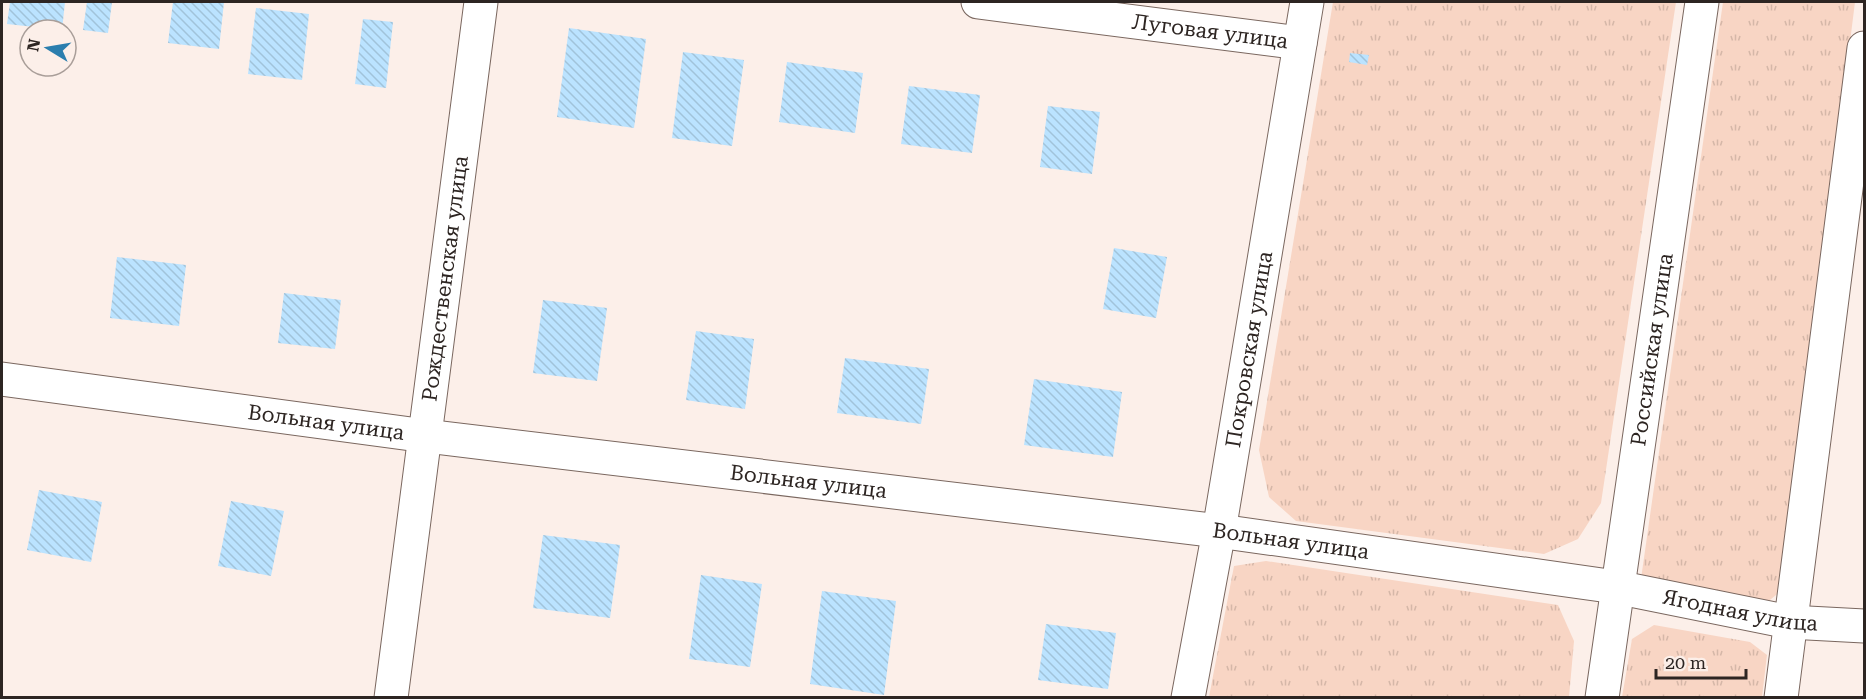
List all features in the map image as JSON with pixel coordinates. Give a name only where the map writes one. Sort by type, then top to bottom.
[{"type":"street","name":"Рождественская улица","points":[[392,698],[481,2]]},
{"type":"street","name":"Луговая улица","points":[[978,2],[1300,43]]},
{"type":"street","name":"Покровская улица","points":[[1188,698],[1219,531],[1307,2]]},
{"type":"street","name":"Российская улица","points":[[1602,698],[1702,2]]},
{"type":"street","points":[[1781,698],[1864,48]]},
{"type":"street","name":"Вольная улица","points":[[2,379],[426,436],[1219,531],[1616,588]]},
{"type":"street","name":"Ягодная улица","points":[[1616,588],[1789,622],[1864,627]]},
{"type":"green space","points":[[1333,2],[1676,2],[1601,503],[1578,539],[1544,554],[1296,521],[1269,497],[1259,450]]},
{"type":"green space","points":[[1723,2],[1855,2],[1781,591],[1765,604],[1640,586]]},
{"type":"green space","points":[[1266,561],[1558,605],[1574,641],[1569,697],[1209,697],[1234,566]]},
{"type":"green space","points":[[1654,625],[1750,642],[1767,655],[1762,697],[1622,697],[1632,639]]},
{"type":"building","points":[[10,2],[65,2],[63,18],[18,18],[18,25],[7,24]]},
{"type":"building","points":[[87,2],[112,2],[108,33],[83,30]]},
{"type":"building","points":[[173,2],[224,2],[219,49],[168,43]]},
{"type":"building","points":[[256,8],[309,14],[302,80],[248,74]]},
{"type":"building","points":[[363,19],[393,22],[386,88],[355,84]]},
{"type":"building","points":[[569,28],[646,39],[634,128],[557,117]]},
{"type":"building","points":[[683,52],[744,60],[732,146],[672,138]]},
{"type":"building","points":[[1350,53],[1369,55],[1367,65],[1349,62]]},
{"type":"building","points":[[787,62],[863,73],[855,133],[779,122]]},
{"type":"building","points":[[909,86],[980,95],[972,153],[901,144]]},
{"type":"building","points":[[1048,106],[1100,112],[1092,174],[1040,167]]},
{"type":"building","points":[[1114,248],[1167,257],[1156,318],[1103,309]]},
{"type":"building","points":[[117,257],[186,265],[179,326],[110,318]]},
{"type":"building","points":[[284,293],[341,300],[335,349],[278,343]]},
{"type":"building","points":[[543,300],[607,308],[597,381],[533,373]]},
{"type":"building","points":[[696,331],[754,339],[745,409],[686,400]]},
{"type":"building","points":[[845,358],[929,369],[921,424],[837,413]]},
{"type":"building","points":[[1034,379],[1122,392],[1113,457],[1024,445]]},
{"type":"building","points":[[39,490],[102,502],[91,562],[27,550]]},
{"type":"building","points":[[231,501],[284,511],[271,576],[218,566]]},
{"type":"building","points":[[543,535],[620,545],[610,618],[533,608]]},
{"type":"building","points":[[701,575],[762,584],[750,667],[689,659]]},
{"type":"building","points":[[822,591],[896,601],[884,695],[810,684]]},
{"type":"building","points":[[1046,624],[1116,633],[1108,689],[1038,680]]}]
